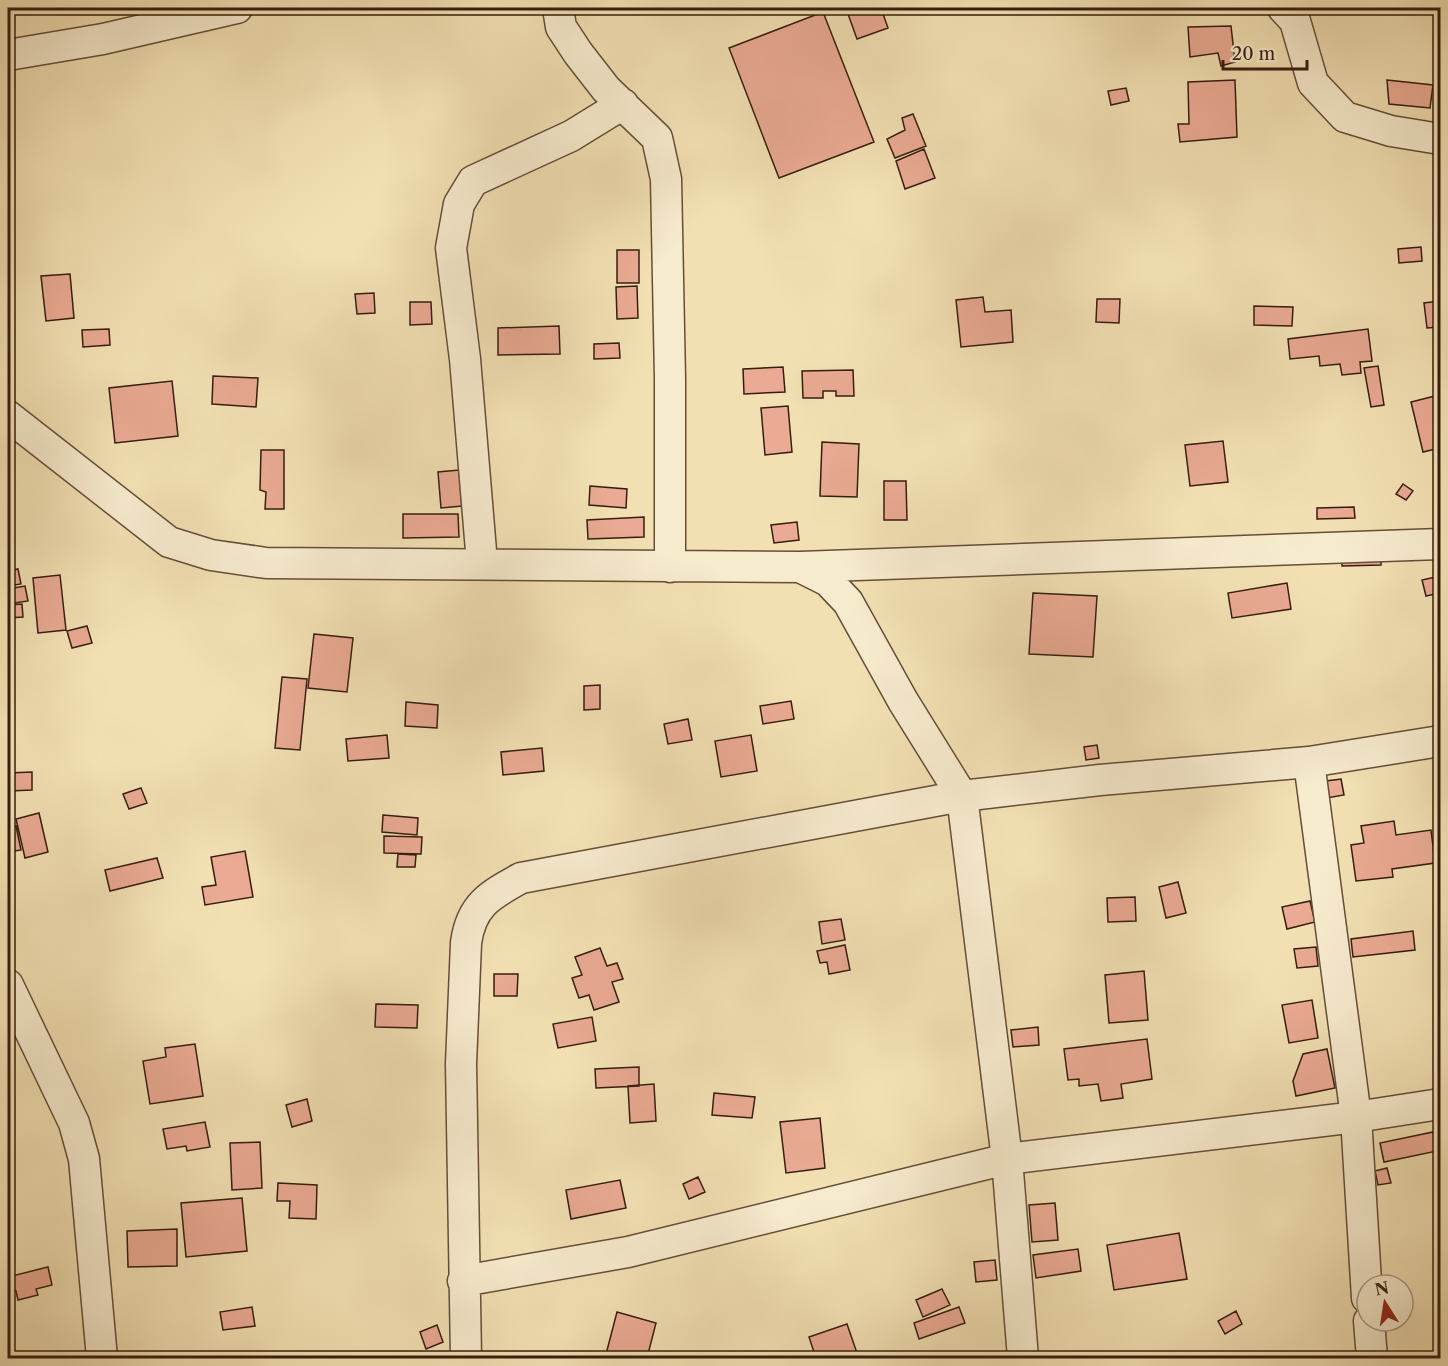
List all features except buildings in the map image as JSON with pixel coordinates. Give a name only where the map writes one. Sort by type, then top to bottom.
[{"type":"street","points":[[8,55],[103,39],[237,8]]},
{"type":"street","points":[[1283,8],[1295,21],[1314,83],[1345,117],[1391,131],[1440,139]]},
{"type":"street","points":[[566,14],[606,89],[657,138],[666,179],[670,379],[670,567]]},
{"type":"street","points":[[482,563],[465,359],[451,248],[459,204],[473,181],[572,136],[623,104]]},
{"type":"street","points":[[8,416],[169,542],[211,555],[266,563],[800,567],[1440,544]]},
{"type":"street","points":[[800,567],[828,581],[848,602],[903,700],[962,796],[1007,1159],[1023,1359]]},
{"type":"street","points":[[466,1359],[461,1064],[466,943],[468,924],[479,906],[492,894],[521,878],[962,796],[1100,780],[1309,762],[1440,741]]},
{"type":"street","points":[[1309,762],[1356,1117],[1365,1273]]},
{"type":"street","points":[[10,999],[69,1113],[84,1159],[102,1359]]},
{"type":"street","points":[[463,1281],[628,1251],[1007,1159],[1356,1117],[1440,1104]]},
{"type":"street","points":[[1370,1333],[1372,1359]]}]
